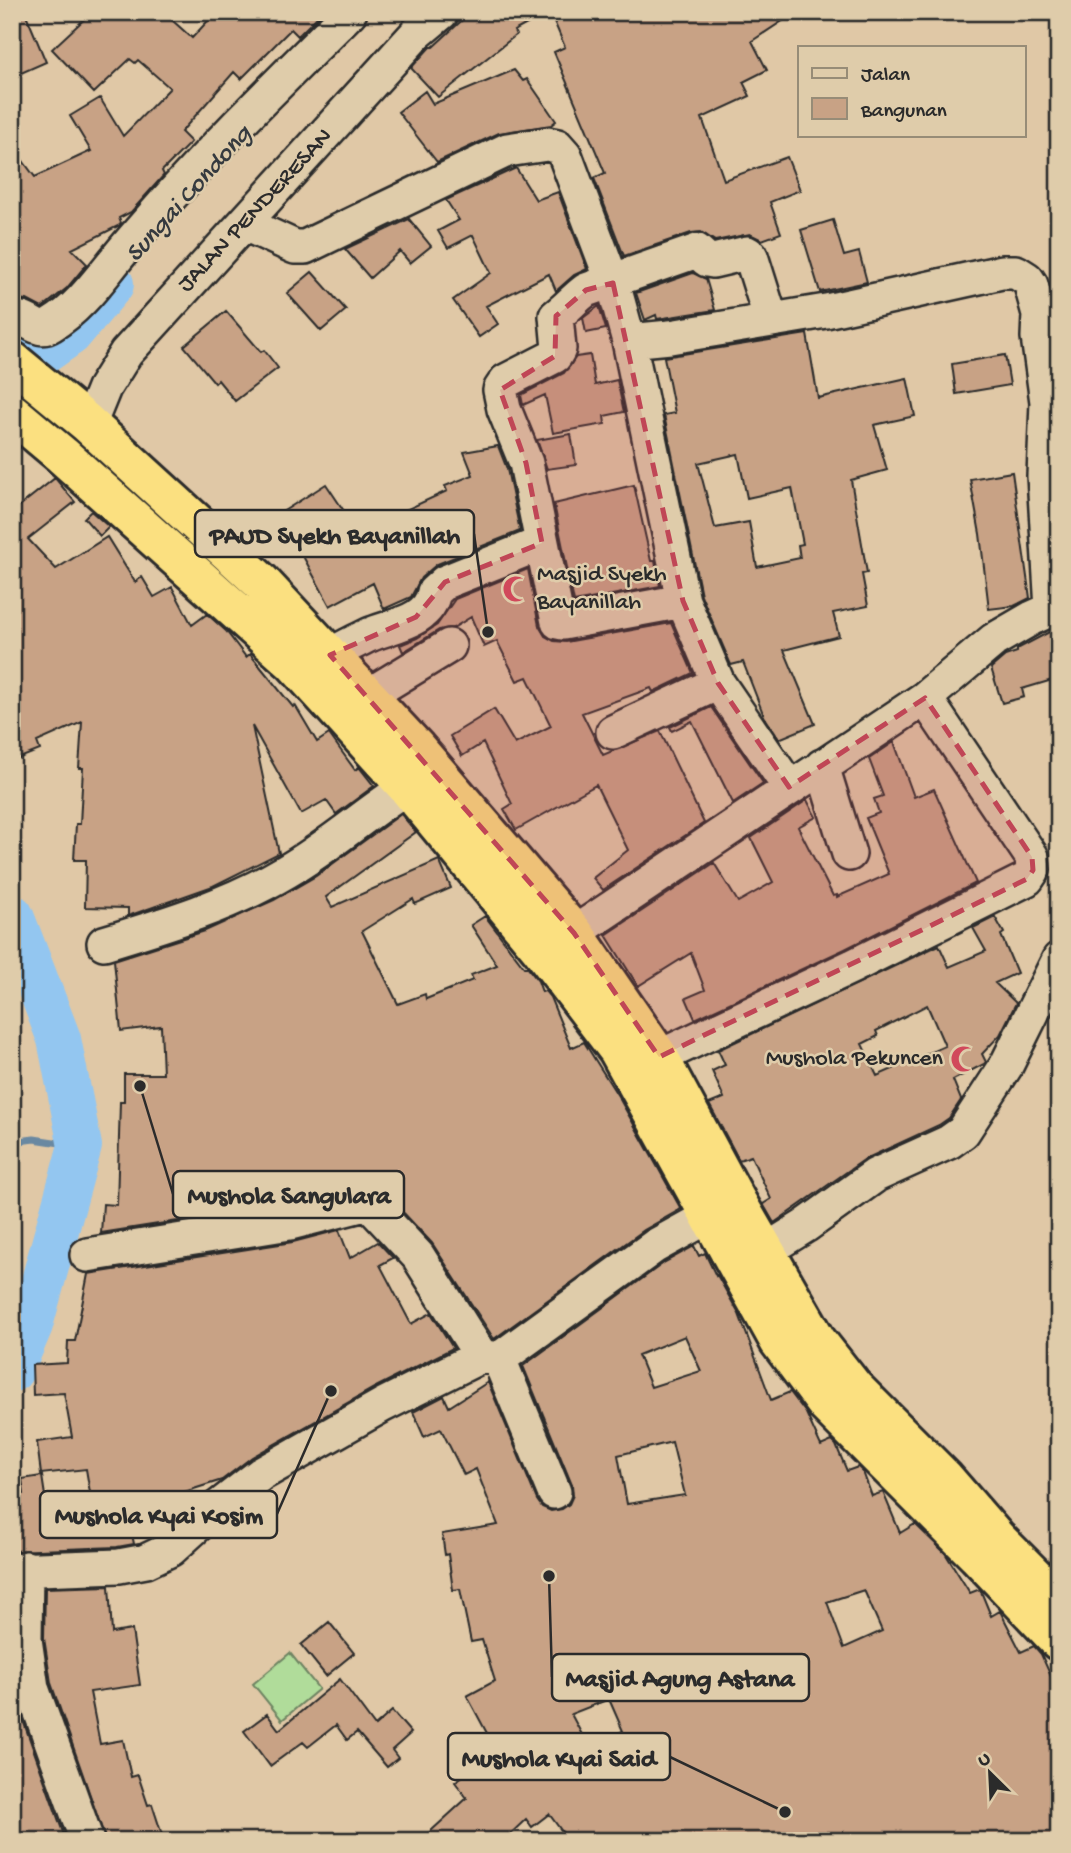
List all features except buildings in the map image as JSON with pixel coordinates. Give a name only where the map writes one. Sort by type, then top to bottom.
[{"type":"highway","points":[[12,361],[88,423],[261,582],[367,696],[541,949],[618,1050],[779,1341],[827,1405],[987,1546],[1059,1601]]},
{"type":"highway","points":[[12,413],[421,778],[574,933],[659,1057],[817,1341],[854,1388],[944,1478],[987,1546],[1059,1641]]},
{"type":"street","points":[[12,319],[23,318],[44,329],[91,292],[140,231],[214,149],[350,12]]},
{"type":"street","name":"JALAN PENDERESAN","points":[[88,423],[104,388],[126,353],[417,33],[442,12]]},
{"type":"street","points":[[245,224],[295,247],[305,247],[508,150],[547,144],[556,146],[565,155],[613,282],[629,341],[683,601],[718,683],[789,788]]},
{"type":"street","points":[[683,601],[558,622],[526,463],[504,409],[500,390],[506,381],[555,356],[559,349],[556,316],[586,290],[698,251],[707,260],[713,261],[747,253],[751,256],[771,320]]},
{"type":"street","points":[[574,933],[925,698],[994,640],[1055,610],[1044,476],[1046,390],[1038,337],[1039,314],[1031,285],[1016,272],[1002,272],[913,293],[771,320],[629,341]]},
{"type":"street","points":[[330,655],[370,634],[397,625],[425,611],[434,592],[445,582],[542,543]]},
{"type":"street","points":[[367,696],[449,646]]},
{"type":"street","points":[[613,732],[718,683]]},
{"type":"street","points":[[659,1057],[853,966],[1027,879],[1033,870],[1032,857],[925,698]]},
{"type":"street","points":[[822,766],[849,854]]},
{"type":"street","points":[[104,943],[191,915],[255,888],[323,848],[421,778]]},
{"type":"street","points":[[765,1251],[876,1175],[949,1142],[963,1132],[1006,1066],[1059,959]]},
{"type":"street","points":[[87,1255],[290,1223],[365,1204],[373,1208],[418,1256],[490,1358],[554,1492]]},
{"type":"street","points":[[87,1841],[32,1688],[19,1569],[119,1566],[154,1559],[176,1546],[213,1511],[261,1474],[383,1405],[490,1358],[656,1246],[711,1216]]},
{"type":"highlighted area","points":[[613,283],[683,601],[718,683],[789,787],[925,698],[1032,857],[1033,870],[1027,879],[659,1057],[574,933],[330,655],[416,617],[445,582],[542,543],[526,463],[500,390],[555,356],[556,316],[586,290]]},
{"type":"green space","points":[[290,1653],[319,1689],[282,1720],[253,1684]]},
{"type":"waterway","name":"Sungai Condong","points":[[12,379],[33,360],[70,334],[112,284]]},
{"type":"waterway","name":"Sungai Condong","points":[[12,916],[59,1039],[80,1146],[31,1325],[12,1370]]},
{"type":"waterway","points":[[12,1142],[34,1139],[80,1146]]},
{"type":"place","name":"Masjid Syekh Bayanillah","points":[[516,589]]},
{"type":"place","name":"PAUD Syekh Bayanillah","points":[[488,632]]},
{"type":"place","name":"Mushola Pekuncen","points":[[964,1059]]},
{"type":"place","name":"Mushola Sangulara","points":[[140,1086]]},
{"type":"place","name":"Mushola Kyai Kosim","points":[[331,1391]]},
{"type":"place","name":"Masjid Agung Astana","points":[[549,1576]]},
{"type":"place","name":"Mushola Kyai Said","points":[[785,1812]]}]
